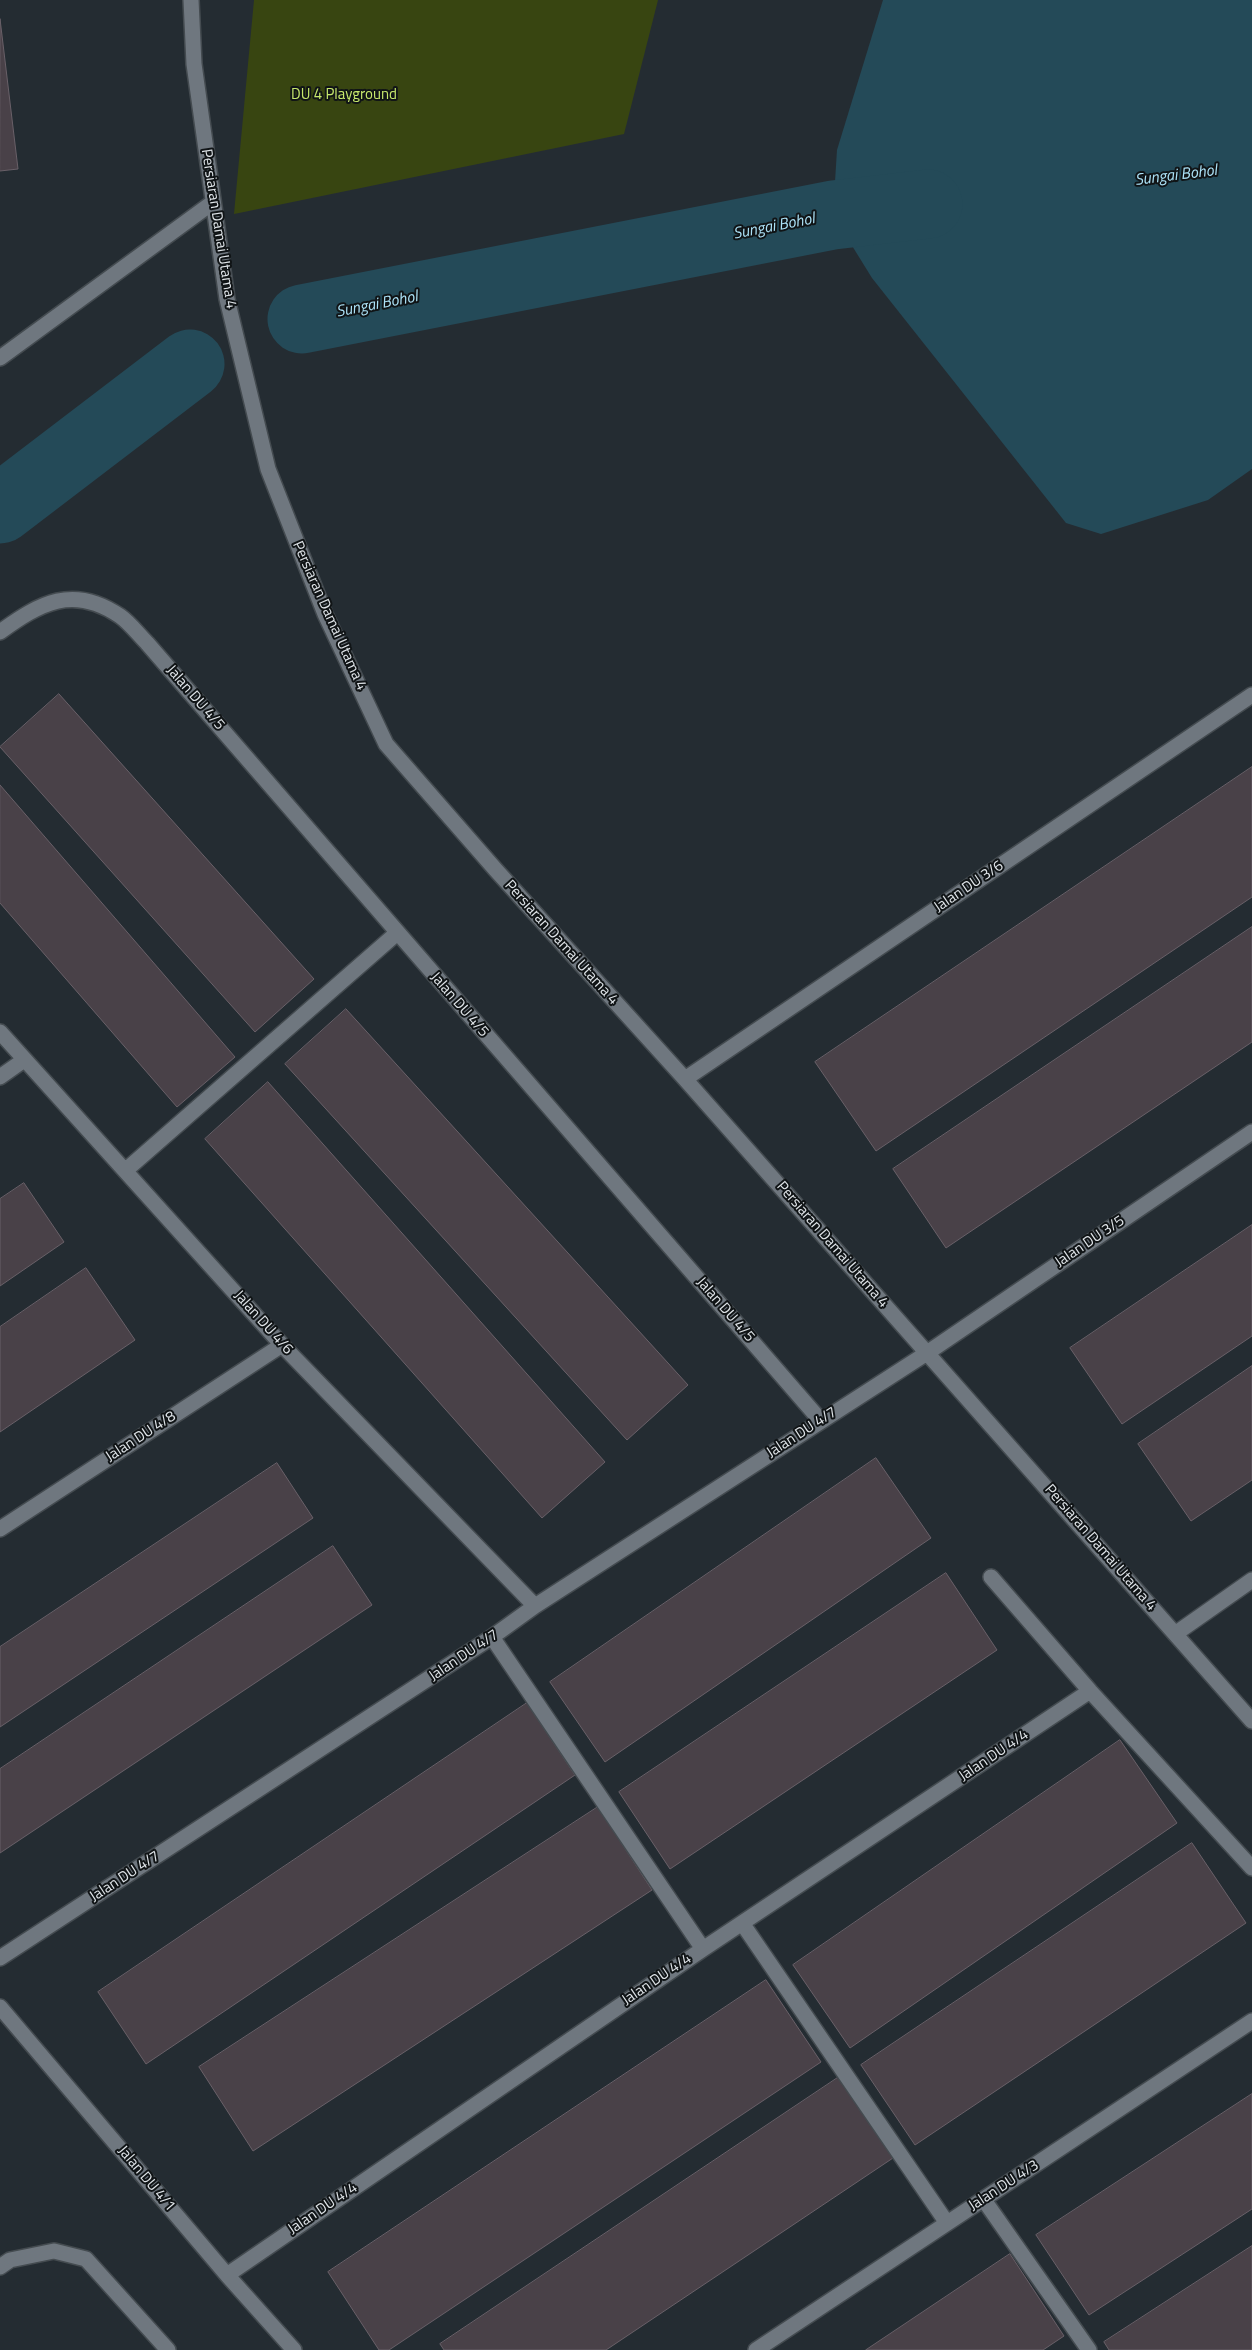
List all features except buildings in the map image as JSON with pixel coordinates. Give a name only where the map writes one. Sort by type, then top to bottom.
[{"type":"street","name":"Persiaran Damai Utama 4","points":[[191,0],[194,64],[212,203],[227,299],[268,468],[324,614],[386,744],[495,869],[686,1079],[1252,1722]]},
{"type":"street","points":[[0,358],[212,203]]},
{"type":"street","name":"Jalan DU 4/5","points":[[0,632],[29,611],[58,600],[88,600],[120,616],[147,643],[821,1421]]},
{"type":"street","name":"Jalan DU 3/6","points":[[686,1079],[1252,695]]},
{"type":"street","points":[[126,1170],[397,933]]},
{"type":"street","name":"Jalan DU 4/6","points":[[0,1032],[282,1345],[535,1606]]},
{"type":"street","points":[[0,1077],[24,1060]]},
{"type":"street","name":"Jalan DU 3/5","points":[[927,1353],[1252,1132]]},
{"type":"street","name":"Jalan DU 4/8","points":[[0,1529],[282,1345]]},
{"type":"street","name":"Jalan DU 4/7","points":[[0,1958],[492,1638],[535,1606],[927,1353]]},
{"type":"street","points":[[991,1577],[1090,1691],[1252,1868]]},
{"type":"street","points":[[1175,1634],[1252,1580]]},
{"type":"street","points":[[492,1638],[703,1949]]},
{"type":"street","name":"Jalan DU 4/4","points":[[227,2275],[703,1949],[1090,1691]]},
{"type":"street","points":[[742,1924],[947,2223]]},
{"type":"street","name":"Jalan DU 4/1","points":[[0,2007],[227,2275],[294,2350]]},
{"type":"street","name":"Jalan DU 4/3","points":[[756,2350],[1252,2021]]},
{"type":"street","points":[[984,2200],[1090,2350]]},
{"type":"street","points":[[0,2267],[10,2260],[54,2252],[86,2259],[168,2350]]},
{"type":"green space","name":"DU 4 Playground","points":[[254,0],[658,0],[624,134],[234,214]]},
{"type":"water","points":[[883,0],[1252,0],[1252,469],[1208,500],[1101,534],[1066,523],[872,278],[833,215],[837,150]]},
{"type":"waterway","name":"Sungai Bohol","points":[[302,319],[833,215],[928,204]]},
{"type":"waterway","name":"Sungai Bohol","points":[[0,509],[190,364]]}]
